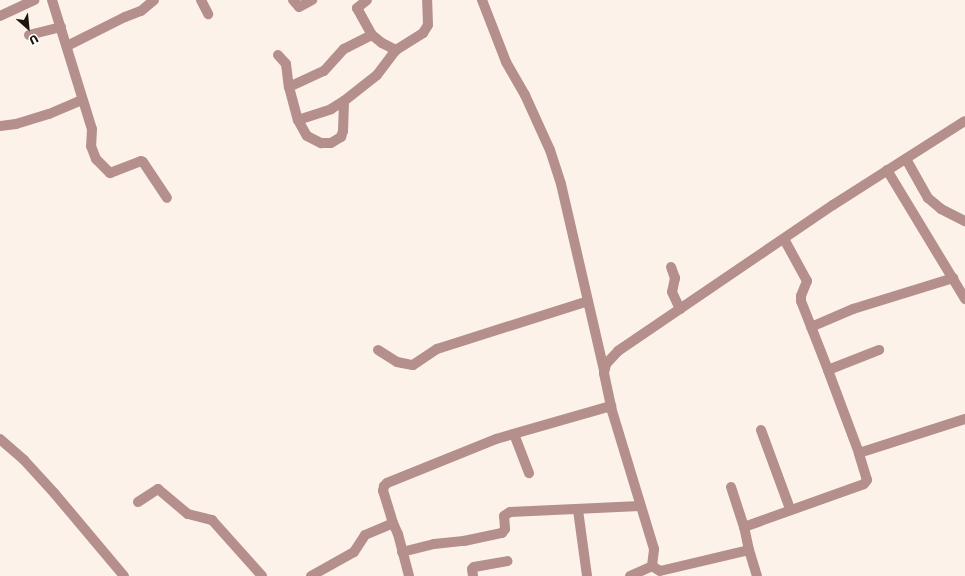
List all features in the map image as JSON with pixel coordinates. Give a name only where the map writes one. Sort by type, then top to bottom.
[{"type":"street","points":[[0,16],[35,0]]},
{"type":"street","points":[[52,0],[92,129],[92,152],[106,171],[113,173],[137,162],[143,162],[167,198]]},
{"type":"street","points":[[67,46],[125,17],[141,11],[154,0]]},
{"type":"street","points":[[201,0],[208,14]]},
{"type":"street","points":[[293,0],[299,6],[312,0]]},
{"type":"street","points":[[367,0],[357,8],[372,35],[382,43],[396,50]]},
{"type":"street","points":[[298,120],[331,109],[378,75],[396,50],[423,33],[428,25],[427,0]]},
{"type":"street","points":[[482,0],[506,62],[525,95],[550,150],[561,184],[611,406],[654,549],[658,571]]},
{"type":"street","points":[[29,35],[61,27]]},
{"type":"street","points":[[289,87],[324,71],[344,49],[372,35]]},
{"type":"street","points":[[278,55],[286,64],[289,87],[298,120],[303,131],[311,139],[326,144],[336,141],[341,137],[343,131],[344,101]]},
{"type":"street","points":[[0,126],[16,124],[49,114],[82,100]]},
{"type":"street","points":[[604,370],[618,351],[887,170],[965,121]]},
{"type":"street","points":[[906,158],[923,191],[931,201],[941,209],[965,221]]},
{"type":"street","points":[[887,170],[965,299]]},
{"type":"street","points":[[744,527],[790,509],[864,484],[867,480],[859,453],[811,327],[801,296],[807,282],[784,239]]},
{"type":"street","points":[[671,267],[675,278],[672,292],[680,309]]},
{"type":"street","points":[[811,327],[853,309],[953,278]]},
{"type":"street","points":[[378,350],[397,362],[413,365],[437,349],[588,301]]},
{"type":"street","points":[[828,370],[879,350]]},
{"type":"street","points":[[409,576],[383,491],[384,486],[387,483],[496,439],[611,406]]},
{"type":"street","points":[[859,453],[965,419]]},
{"type":"street","points":[[760,430],[790,509]]},
{"type":"street","points":[[514,434],[529,473]]},
{"type":"street","points":[[0,439],[24,460],[55,494],[124,576]]},
{"type":"street","points":[[731,487],[744,527],[748,550],[756,576]]},
{"type":"street","points":[[138,502],[158,489],[188,514],[212,520],[262,576]]},
{"type":"street","points":[[402,552],[434,544],[464,541],[502,533],[505,529],[504,516],[510,512],[640,506]]},
{"type":"street","points":[[578,510],[587,576]]},
{"type":"street","points":[[311,576],[354,552],[365,535],[393,523]]},
{"type":"street","points":[[630,576],[748,550]]},
{"type":"street","points":[[473,576],[472,569],[474,567],[507,561]]}]
